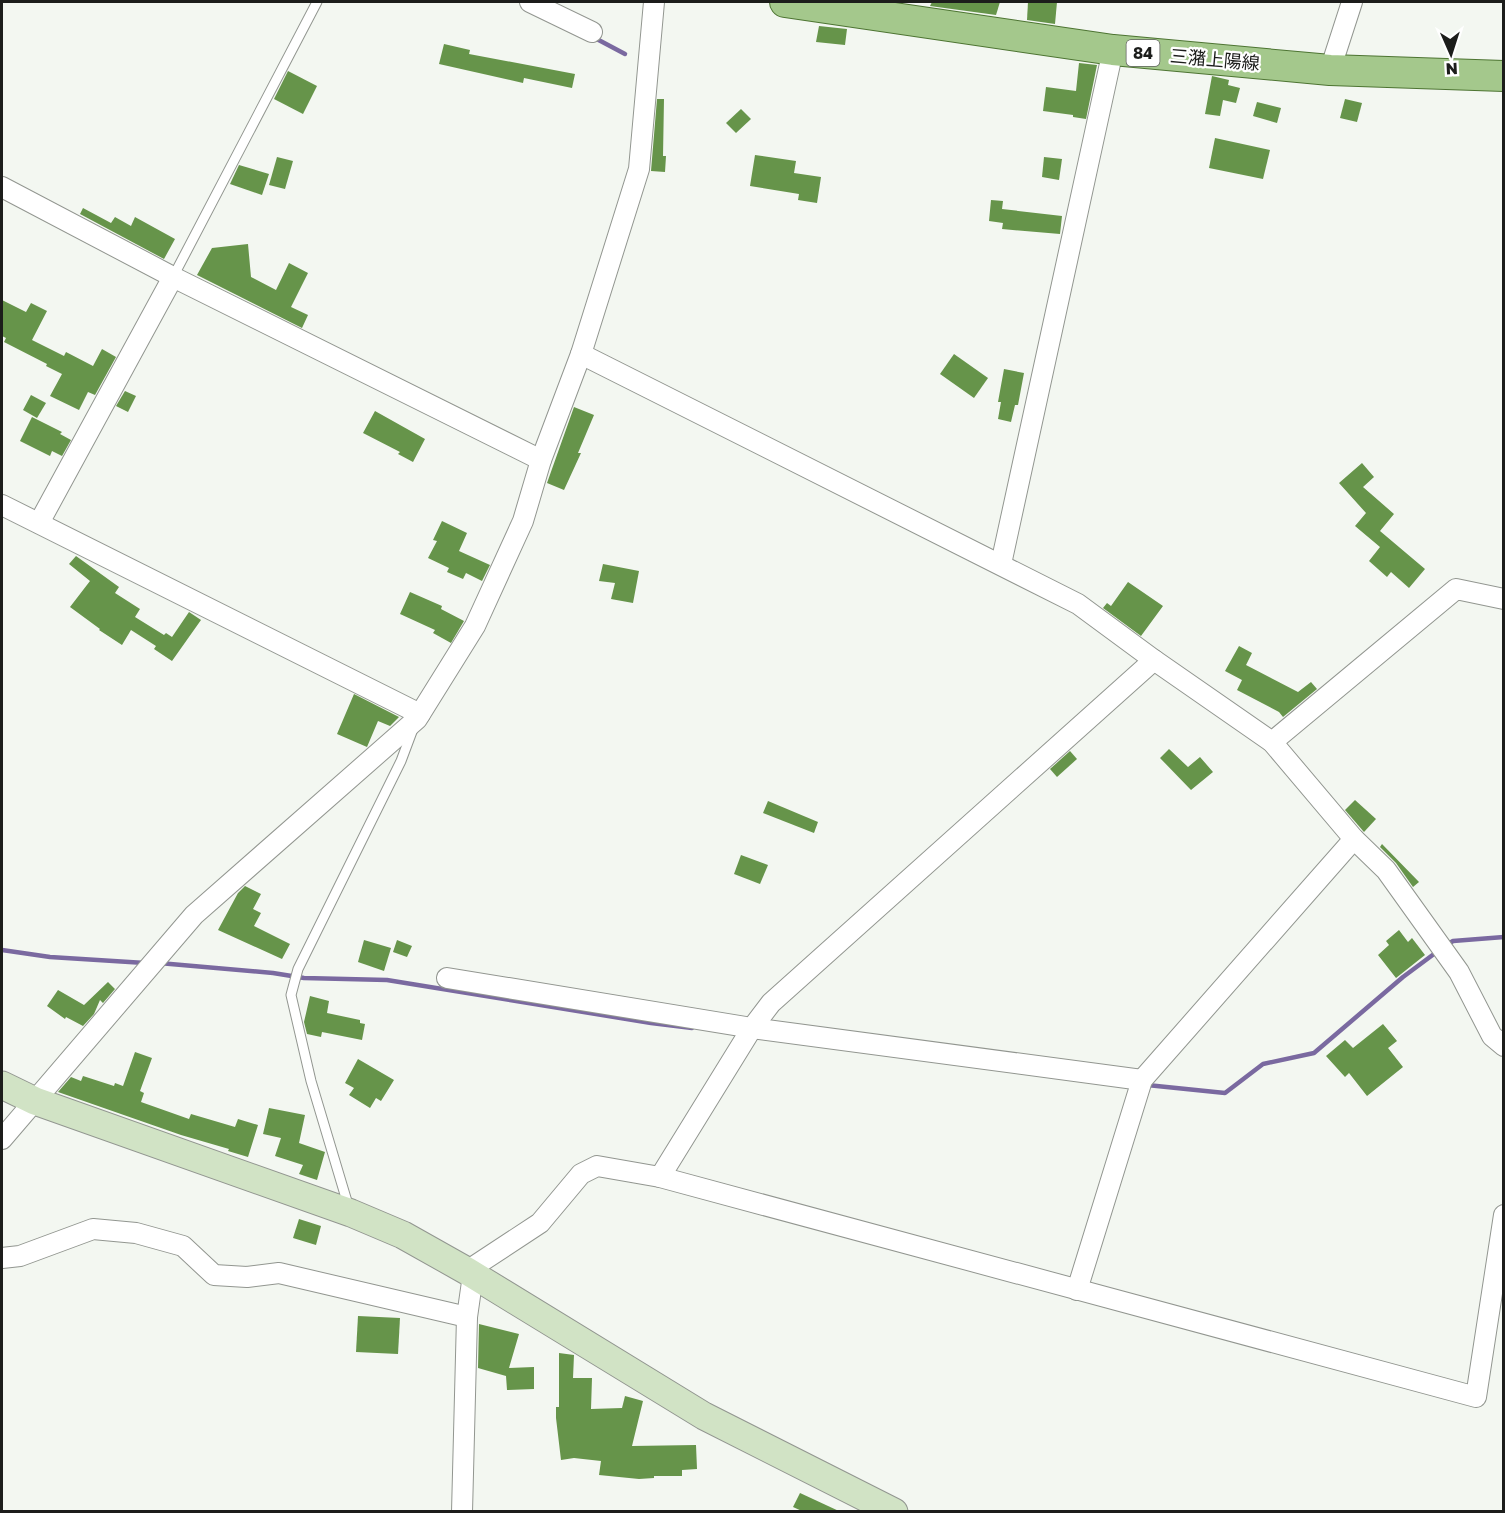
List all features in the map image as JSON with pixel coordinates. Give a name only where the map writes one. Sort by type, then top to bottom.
[{"type":"main road","name":"三潴上陽線","points":[[785,2],[1113,50],[1330,70],[1503,76]]},
{"type":"street","points":[[530,2],[592,32]]},
{"type":"street","points":[[2,1139],[194,915],[419,717],[475,626],[523,521],[541,460],[581,354],[639,169],[654,2]]},
{"type":"street","points":[[1330,70],[1352,2]]},
{"type":"street","points":[[1000,564],[1113,50]]},
{"type":"street","points":[[2,187],[173,278],[541,460]]},
{"type":"street","points":[[39,523],[173,278]]},
{"type":"street","points":[[581,354],[1078,604],[1272,742],[1354,839],[1386,870],[1459,972],[1492,1036],[1503,1046]]},
{"type":"street","points":[[2,505],[419,717]]},
{"type":"street","points":[[1272,742],[1456,589],[1503,599]]},
{"type":"street","points":[[660,1177],[752,1028],[771,1003],[1154,660]]},
{"type":"street","points":[[1077,1290],[1142,1080],[1354,839]]},
{"type":"street","points":[[447,978],[752,1028],[1142,1080]]},
{"type":"street","points":[[2,1085],[35,1101],[215,1167],[351,1213],[403,1235],[470,1273],[704,1416],[894,1512]]},
{"type":"street","points":[[470,1273],[540,1223],[581,1174],[597,1166],[660,1177],[1476,1397],[1503,1215]]},
{"type":"street","points":[[2,1258],[20,1256],[93,1229],[136,1233],[183,1246],[214,1275],[247,1277],[279,1273],[467,1317]]},
{"type":"street","points":[[462,1512],[470,1273]]},
{"type":"lane","points":[[173,278],[316,2]]},
{"type":"lane","points":[[351,1213],[311,1081],[291,995],[298,969],[400,761],[419,717]]},
{"type":"building","points":[[932,2],[1000,2],[996,15],[930,6]]},
{"type":"building","points":[[1028,2],[1057,2],[1055,24],[1027,20]]},
{"type":"building","points":[[819,26],[847,29],[845,45],[816,42]]},
{"type":"building","points":[[444,44],[470,50],[469,54],[575,74],[572,88],[524,78],[523,83],[439,64]]},
{"type":"building","points":[[1079,63],[1097,65],[1086,119],[1043,111],[1046,87],[1076,91]]},
{"type":"building","points":[[288,71],[317,86],[303,114],[274,99]]},
{"type":"building","points":[[1212,76],[1229,80],[1228,85],[1240,88],[1236,103],[1223,100],[1220,116],[1205,114]]},
{"type":"building","points":[[657,99],[664,99],[665,172],[651,171]]},
{"type":"building","points":[[1345,99],[1362,103],[1357,122],[1340,118]]},
{"type":"building","points":[[1257,102],[1281,108],[1277,123],[1253,116]]},
{"type":"building","points":[[741,109],[751,119],[736,133],[726,123]]},
{"type":"building","points":[[1215,138],[1270,150],[1263,179],[1209,168]]},
{"type":"building","points":[[755,155],[796,161],[794,173],[821,177],[817,203],[798,200],[799,194],[750,186]]},
{"type":"building","points":[[277,157],[293,161],[285,189],[269,185]]},
{"type":"building","points":[[1044,157],[1062,159],[1059,180],[1042,177]]},
{"type":"building","points":[[239,165],[269,174],[262,195],[230,184]]},
{"type":"building","points":[[991,200],[1003,201],[1002,209],[1062,216],[1060,234],[1002,229],[1003,223],[989,221]]},
{"type":"building","points":[[83,208],[111,223],[115,217],[131,226],[135,217],[175,239],[164,259],[80,214]]},
{"type":"building","points":[[248,244],[251,277],[276,290],[289,263],[308,273],[291,307],[308,315],[302,328],[197,275],[212,248]]},
{"type":"building","points":[[2,300],[26,312],[31,303],[47,311],[32,340],[64,356],[66,352],[93,366],[102,349],[116,357],[95,395],[88,392],[79,410],[50,396],[62,374],[4,342],[6,338],[2,336]]},
{"type":"building","points":[[954,354],[988,378],[974,398],[940,374]]},
{"type":"building","points":[[1004,369],[1024,373],[1018,405],[1015,405],[1011,422],[998,419],[1001,402],[998,402]]},
{"type":"building","points":[[125,391],[136,396],[128,412],[116,406]]},
{"type":"building","points":[[31,395],[46,403],[37,418],[23,410]]},
{"type":"building","points":[[574,407],[594,415],[578,453],[581,453],[564,490],[547,483]]},
{"type":"building","points":[[375,411],[425,439],[413,462],[398,454],[400,452],[363,433]]},
{"type":"building","points":[[32,417],[62,432],[60,434],[71,440],[62,456],[52,451],[50,456],[20,441]]},
{"type":"building","points":[[1362,463],[1374,477],[1363,487],[1394,514],[1380,531],[1425,569],[1409,588],[1391,572],[1387,577],[1369,561],[1380,547],[1355,526],[1366,513],[1339,483]]},
{"type":"building","points":[[442,521],[467,533],[459,551],[490,565],[482,581],[466,573],[463,579],[447,572],[449,568],[428,558],[437,541],[433,540]]},
{"type":"building","points":[[76,556],[119,587],[115,593],[140,609],[135,617],[164,635],[166,633],[172,637],[189,612],[201,620],[172,661],[154,649],[156,646],[131,630],[122,645],[70,607],[90,581],[69,564]]},
{"type":"building","points":[[603,564],[639,571],[633,603],[611,599],[615,583],[599,581]]},
{"type":"building","points":[[1128,582],[1163,606],[1141,636],[1103,608],[1107,603],[1111,606]]},
{"type":"building","points":[[410,592],[442,606],[441,609],[464,621],[451,643],[433,633],[435,630],[400,614]]},
{"type":"building","points":[[1239,646],[1252,653],[1246,665],[1298,692],[1311,682],[1317,689],[1283,717],[1279,712],[1237,690],[1242,680],[1225,671]]},
{"type":"building","points":[[354,694],[399,717],[390,726],[378,721],[367,747],[337,734]]},
{"type":"building","points":[[1169,749],[1188,767],[1200,757],[1213,772],[1191,790],[1160,758]]},
{"type":"building","points":[[1070,751],[1077,759],[1057,777],[1050,769]]},
{"type":"building","points":[[1355,800],[1376,819],[1364,832],[1345,810]]},
{"type":"building","points":[[768,801],[818,822],[814,833],[763,813]]},
{"type":"building","points":[[1382,844],[1419,882],[1413,887],[1396,863],[1380,847]]},
{"type":"building","points":[[741,855],[768,865],[760,884],[734,874]]},
{"type":"building","points":[[245,886],[261,894],[253,909],[261,913],[254,926],[290,944],[282,959],[218,930],[238,893]]},
{"type":"building","points":[[1399,930],[1408,942],[1412,938],[1425,955],[1396,978],[1378,955],[1389,945],[1386,941]]},
{"type":"building","points":[[364,940],[391,948],[384,971],[358,962]]},
{"type":"building","points":[[397,940],[412,946],[407,957],[393,952]]},
{"type":"building","points":[[108,982],[115,989],[103,1003],[100,1000],[94,1014],[83,1026],[66,1017],[65,1019],[47,1006],[58,990],[84,1005]]},
{"type":"building","points":[[310,996],[329,1001],[327,1013],[360,1020],[360,1023],[365,1024],[362,1040],[322,1032],[321,1037],[307,1034],[304,1022]]},
{"type":"building","points":[[1383,1024],[1397,1041],[1388,1048],[1403,1067],[1367,1096],[1349,1073],[1345,1077],[1326,1056],[1345,1040],[1353,1048]]},
{"type":"building","points":[[135,1052],[152,1058],[140,1091],[144,1093],[141,1102],[189,1119],[191,1114],[235,1127],[238,1119],[258,1125],[248,1157],[58,1092],[71,1077],[81,1081],[83,1076],[114,1086],[115,1083],[123,1086]]},
{"type":"building","points":[[358,1059],[394,1080],[381,1101],[376,1098],[370,1108],[349,1095],[354,1088],[345,1083]]},
{"type":"building","points":[[269,1108],[305,1115],[299,1143],[325,1152],[317,1180],[299,1174],[303,1165],[275,1156],[281,1138],[263,1134]]},
{"type":"building","points":[[299,1219],[321,1226],[316,1245],[293,1238]]},
{"type":"building","points":[[358,1316],[400,1318],[398,1354],[356,1352]]},
{"type":"building","points":[[479,1324],[519,1334],[509,1368],[534,1367],[534,1389],[507,1390],[506,1376],[478,1368]]},
{"type":"building","points":[[559,1353],[574,1355],[573,1378],[592,1378],[591,1409],[622,1408],[625,1396],[643,1401],[632,1446],[696,1445],[697,1469],[682,1470],[682,1476],[654,1476],[654,1478],[639,1479],[599,1475],[601,1461],[574,1458],[561,1460],[556,1418],[556,1407],[559,1407]]},
{"type":"building","points":[[800,1493],[841,1512],[804,1512],[793,1507]]},
{"type":"waterway","points":[[593,37],[625,54]]},
{"type":"waterway","points":[[1445,946],[1453,941],[1504,937]]},
{"type":"waterway","points":[[2,950],[50,957],[145,963]]},
{"type":"waterway","points":[[1147,1085],[1225,1093],[1263,1064],[1314,1053],[1403,977],[1438,951]]},
{"type":"waterway","points":[[159,963],[304,978],[387,980],[692,1028]]}]
